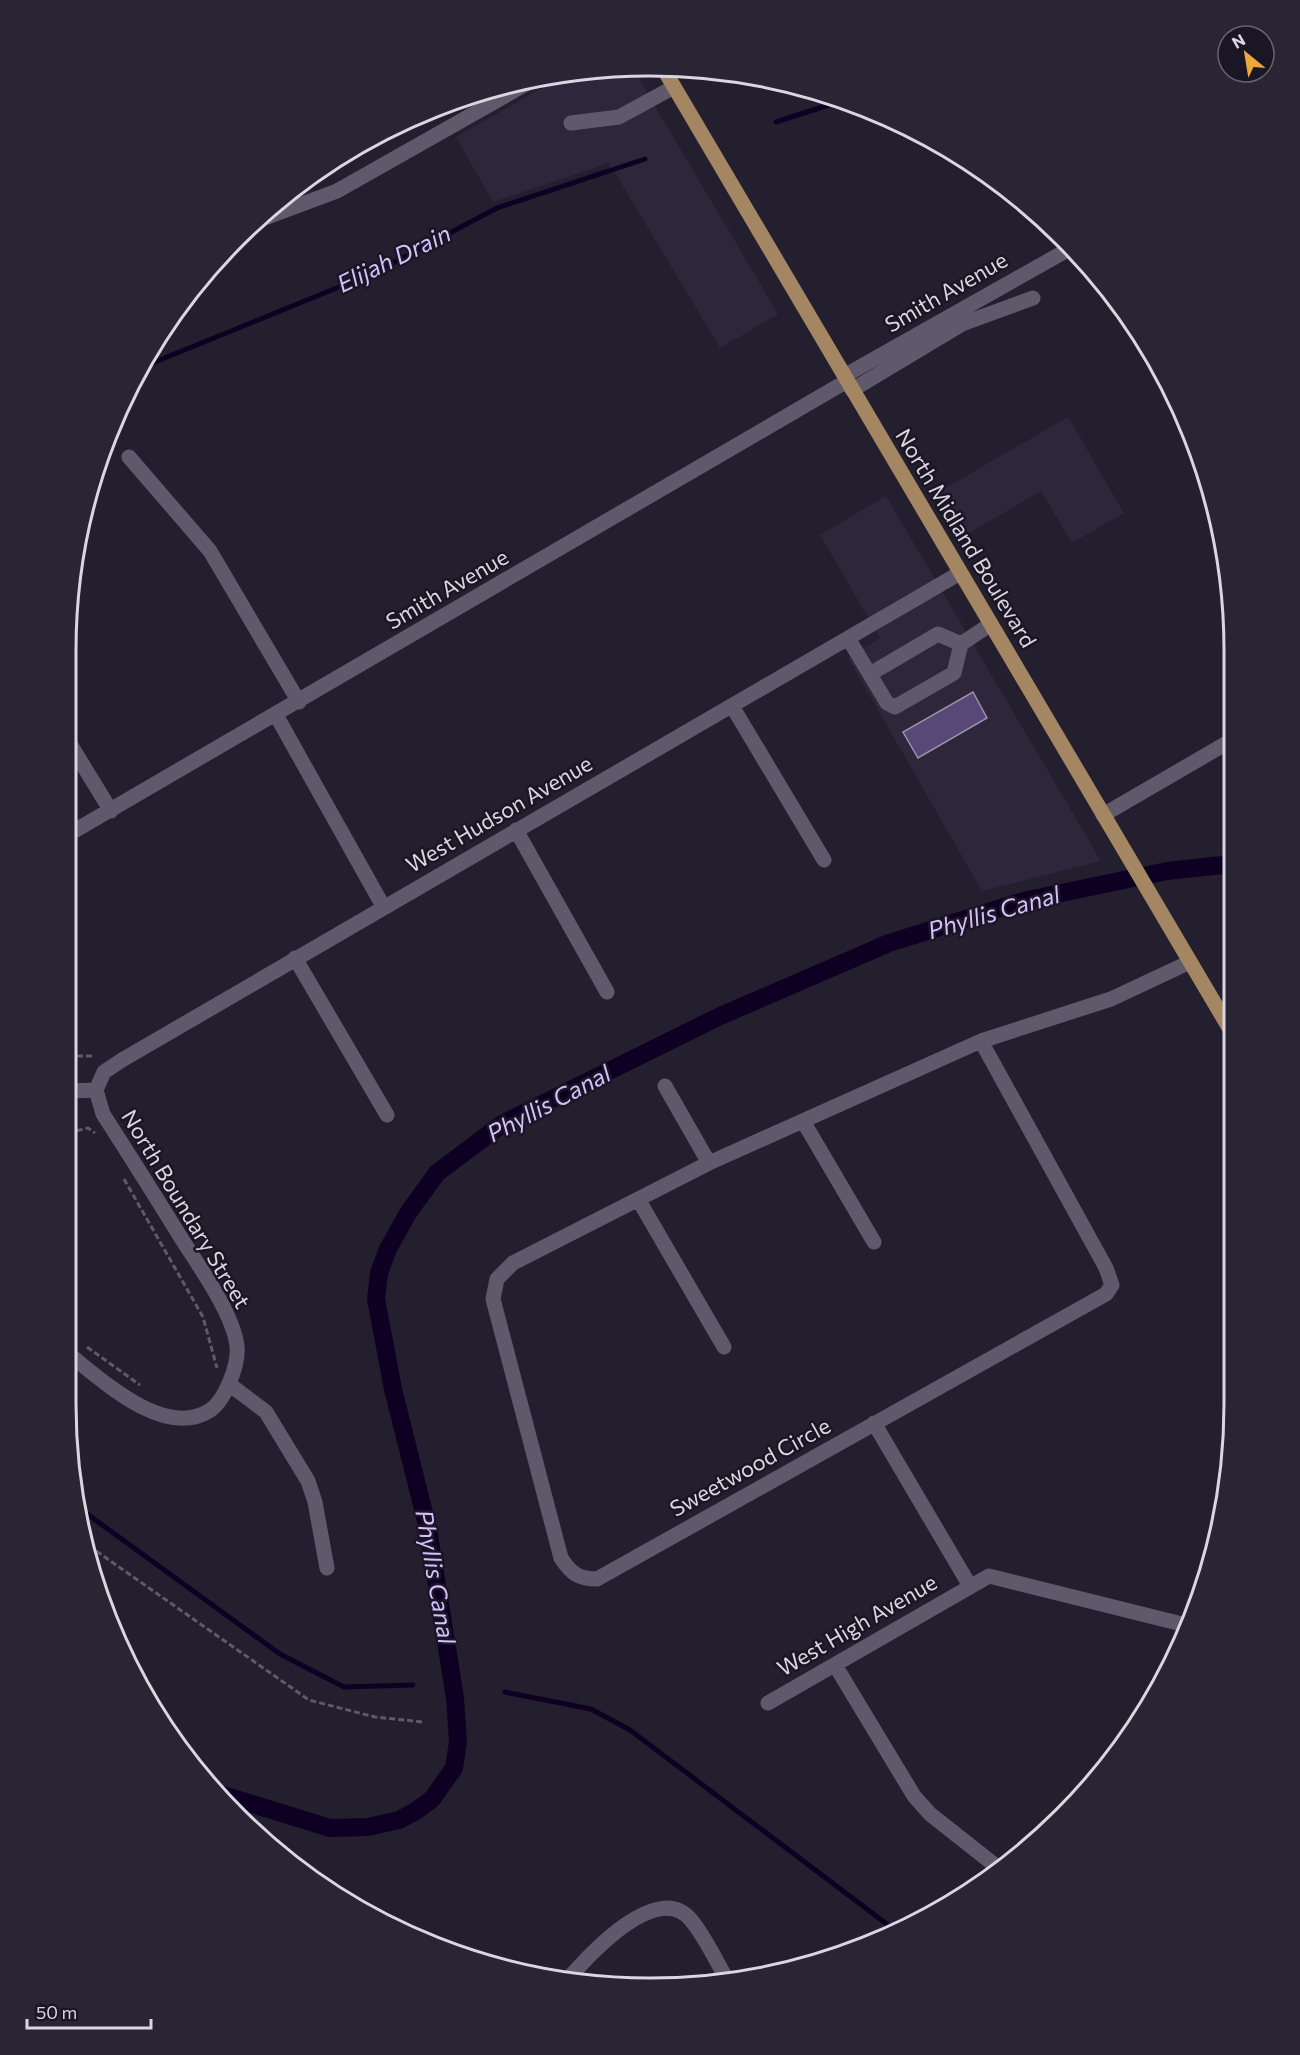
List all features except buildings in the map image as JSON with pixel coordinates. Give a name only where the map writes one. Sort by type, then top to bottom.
[{"type":"main road","name":"North Midland Boulevard","points":[[669,77],[1190,962],[1224,1011]]},
{"type":"street","points":[[571,123],[619,117],[675,87]]},
{"type":"street","points":[[280,212],[337,191],[509,94]]},
{"type":"street","name":"Smith Avenue","points":[[76,830],[848,382],[1064,252]]},
{"type":"street","points":[[848,382],[962,324],[1033,298]]},
{"type":"street","points":[[129,457],[210,551],[299,702]]},
{"type":"street","name":"West Hudson Avenue","points":[[96,1090],[104,1072],[113,1066],[384,906],[960,573]]},
{"type":"street","points":[[848,638],[887,703],[895,707],[954,673],[961,644],[991,624]]},
{"type":"street","points":[[870,674],[938,634],[961,644]]},
{"type":"street","points":[[732,706],[824,860]]},
{"type":"street","points":[[276,715],[384,906]]},
{"type":"street","points":[[1103,815],[1224,745]]},
{"type":"street","points":[[76,751],[111,811]]},
{"type":"street","points":[[516,830],[607,992]]},
{"type":"street","points":[[295,958],[387,1115]]},
{"type":"street","name":"Sweetwood Circle","points":[[981,1041],[1106,1268],[1112,1285],[1106,1294],[597,1579],[582,1579],[569,1570],[561,1558],[493,1299],[497,1279],[513,1263],[709,1163],[981,1041],[1111,999],[1190,962]]},
{"type":"street","points":[[665,1086],[709,1163]]},
{"type":"street","points":[[76,1091],[96,1090]]},
{"type":"street","name":"North Boundary Street","points":[[76,1360],[136,1405],[182,1419],[212,1409],[235,1376],[237,1344],[221,1303],[103,1114],[96,1090]]},
{"type":"street","points":[[803,1121],[874,1242]]},
{"type":"street","points":[[638,1199],[724,1347]]},
{"type":"street","points":[[229,1384],[266,1412],[308,1481],[315,1502],[327,1568]]},
{"type":"street","points":[[874,1423],[970,1586]]},
{"type":"street","name":"West High Avenue","points":[[768,1703],[989,1576],[1180,1624]]},
{"type":"street","points":[[835,1665],[914,1796],[930,1814],[993,1864]]},
{"type":"street","points":[[573,1974],[612,1934],[658,1907],[678,1910],[690,1918],[724,1974]]},
{"type":"path","points":[[76,1056],[94,1056]]},
{"type":"path","points":[[76,1131],[88,1128],[97,1134]]},
{"type":"path","points":[[121,1175],[203,1317],[218,1371]]},
{"type":"path","points":[[85,1345],[148,1391]]},
{"type":"path","points":[[95,1551],[309,1700],[375,1718],[423,1722]]},
{"type":"shaded area","points":[[638,77],[778,314],[720,348],[609,163],[493,202],[456,137],[544,87],[575,81]]},
{"type":"shaded area","points":[[1068,417],[1124,513],[1072,543],[1041,491],[961,538],[935,494]]},
{"type":"shaded area","points":[[886,496],[1101,861],[982,891],[848,658],[880,638],[820,535]]},
{"type":"waterway","name":"Elijah Drain","points":[[776,122],[828,105]]},
{"type":"waterway","name":"Elijah Drain","points":[[153,363],[376,272],[497,208],[645,159]]},
{"type":"waterway","name":"Phyllis Canal","points":[[232,1798],[330,1828],[368,1827],[399,1820],[416,1811],[432,1799],[454,1768],[458,1742],[455,1698],[428,1529],[393,1389],[376,1299],[379,1273],[388,1249],[408,1213],[437,1173],[502,1124],[718,1017],[889,943],[1023,901],[1167,871],[1224,865]]},
{"type":"waterway","points":[[87,1514],[280,1654],[344,1687],[413,1685]]},
{"type":"waterway","points":[[505,1692],[591,1709],[630,1730],[889,1926]]}]
